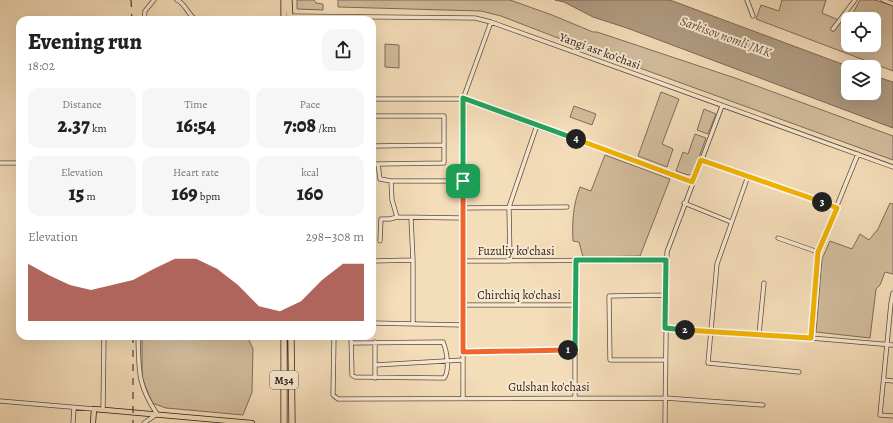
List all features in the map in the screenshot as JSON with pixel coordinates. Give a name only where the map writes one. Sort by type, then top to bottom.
[{"type":"highway","points":[[284,0],[284,16]]},
{"type":"highway","points":[[289,0],[290,16]]},
{"type":"highway","name":"M34","points":[[284,340],[284,423]]},
{"type":"highway","name":"M34","points":[[291,340],[292,423]]},
{"type":"main road","points":[[93,423],[94,409],[252,423]]},
{"type":"street","points":[[144,16],[145,11],[154,0]]},
{"type":"street","points":[[177,0],[192,16]]},
{"type":"street","points":[[748,0],[753,16]]},
{"type":"street","points":[[833,29],[855,0]]},
{"type":"street","points":[[883,0],[893,4]]},
{"type":"street","name":"Yangi asr ko'chasi","points":[[376,18],[475,18],[491,22],[893,167]]},
{"type":"street","points":[[463,397],[463,98],[491,22]]},
{"type":"street","points":[[376,99],[463,98],[692,182]]},
{"type":"street","points":[[665,423],[665,295],[667,252],[684,203],[722,106]]},
{"type":"street","points":[[376,116],[444,116],[444,163],[440,165],[378,164],[380,179],[391,181],[463,181]]},
{"type":"street","points":[[510,261],[509,207],[537,125]]},
{"type":"street","points":[[376,146],[444,145]]},
{"type":"street","points":[[811,338],[818,252],[858,154]]},
{"type":"street","points":[[701,160],[837,208]]},
{"type":"street","points":[[0,163],[16,163]]},
{"type":"street","points":[[748,176],[717,264],[709,331],[708,363],[799,372]]},
{"type":"street","points":[[391,181],[392,200],[397,217]]},
{"type":"street","points":[[684,203],[731,222]]},
{"type":"street","points":[[463,208],[567,206]]},
{"type":"street","points":[[380,241],[381,219],[397,217],[463,218]]},
{"type":"street","points":[[411,218],[413,260],[413,324]]},
{"type":"street","points":[[778,238],[818,252]]},
{"type":"street","points":[[376,260],[413,260]]},
{"type":"street","points":[[575,398],[576,260]]},
{"type":"street","name":"Fuzuliy ko'chasi","points":[[463,261],[666,260]]},
{"type":"street","points":[[759,334],[764,284]]},
{"type":"street","points":[[893,293],[880,415],[893,416]]},
{"type":"street","points":[[665,295],[609,296],[610,360],[665,360]]},
{"type":"street","name":"Chirchiq ko'chasi","points":[[463,305],[575,305]]},
{"type":"street","points":[[376,323],[463,325]]},
{"type":"street","points":[[665,328],[893,345]]},
{"type":"street","points":[[102,410],[104,340]]},
{"type":"street","points":[[138,340],[140,382],[146,397],[157,414],[144,423]]},
{"type":"street","name":"Gulshan ko'chasi","points":[[334,340],[333,395],[335,398],[665,398],[763,405]]},
{"type":"street","points":[[375,342],[376,378]]},
{"type":"street","points":[[375,342],[443,342],[447,361],[446,375],[444,378],[376,378],[353,376],[351,343],[375,342]]},
{"type":"street","points":[[463,352],[575,350]]},
{"type":"street","points":[[375,365],[463,360]]},
{"type":"street","points":[[884,380],[893,381]]},
{"type":"street","points":[[0,401],[94,409]]},
{"type":"street","points":[[73,423],[74,408]]},
{"type":"shaded area","points":[[297,0],[314,0],[316,3],[323,4],[323,10],[297,9]]},
{"type":"shaded area","points":[[338,0],[510,0],[593,32],[597,32],[735,78],[893,136],[893,160],[571,43],[501,16],[481,11],[338,7]]},
{"type":"shaded area","points":[[782,0],[826,0],[822,13],[841,21],[841,51],[756,19],[761,5],[779,11]]},
{"type":"shaded area","points":[[860,0],[875,0],[893,6],[893,71],[881,66],[881,60],[864,60],[843,52],[881,52],[881,12],[854,12]]},
{"type":"shaded area","points":[[385,44],[399,45],[399,68],[385,67]]},
{"type":"shaded area","points":[[661,92],[679,99],[662,144],[673,149],[667,167],[638,156]]},
{"type":"shaded area","points":[[574,106],[596,114],[592,125],[570,117]]},
{"type":"shaded area","points":[[704,109],[716,114],[708,134],[697,130]]},
{"type":"shaded area","points":[[695,134],[706,138],[693,174],[688,175],[676,171],[683,152],[688,154]]},
{"type":"shaded area","points":[[605,155],[670,179],[640,256],[583,257],[579,242],[573,241],[574,214],[580,187],[591,191]]},
{"type":"shaded area","points":[[890,203],[893,204],[893,274],[885,272],[880,285],[876,289],[870,338],[816,332],[822,259],[830,241],[852,249],[860,234],[869,240],[878,229]]},
{"type":"shaded area","points":[[142,340],[249,340],[253,349],[252,392],[243,415],[166,408],[152,403],[142,378]]},
{"type":"water","name":"Sarkisov nomli JMK","points":[[555,0],[670,0],[841,64],[841,100],[881,100],[881,78],[893,82],[893,128],[627,28],[593,17],[564,2]]},
{"type":"railway","points":[[131,0],[132,16]]},
{"type":"railway","points":[[133,340],[133,423]]},
{"type":"route","points":[[463,98],[692,182],[701,160],[837,208],[818,252],[811,338],[665,328],[666,260],[576,260],[575,350],[463,352],[463,181],[463,98]]}]
